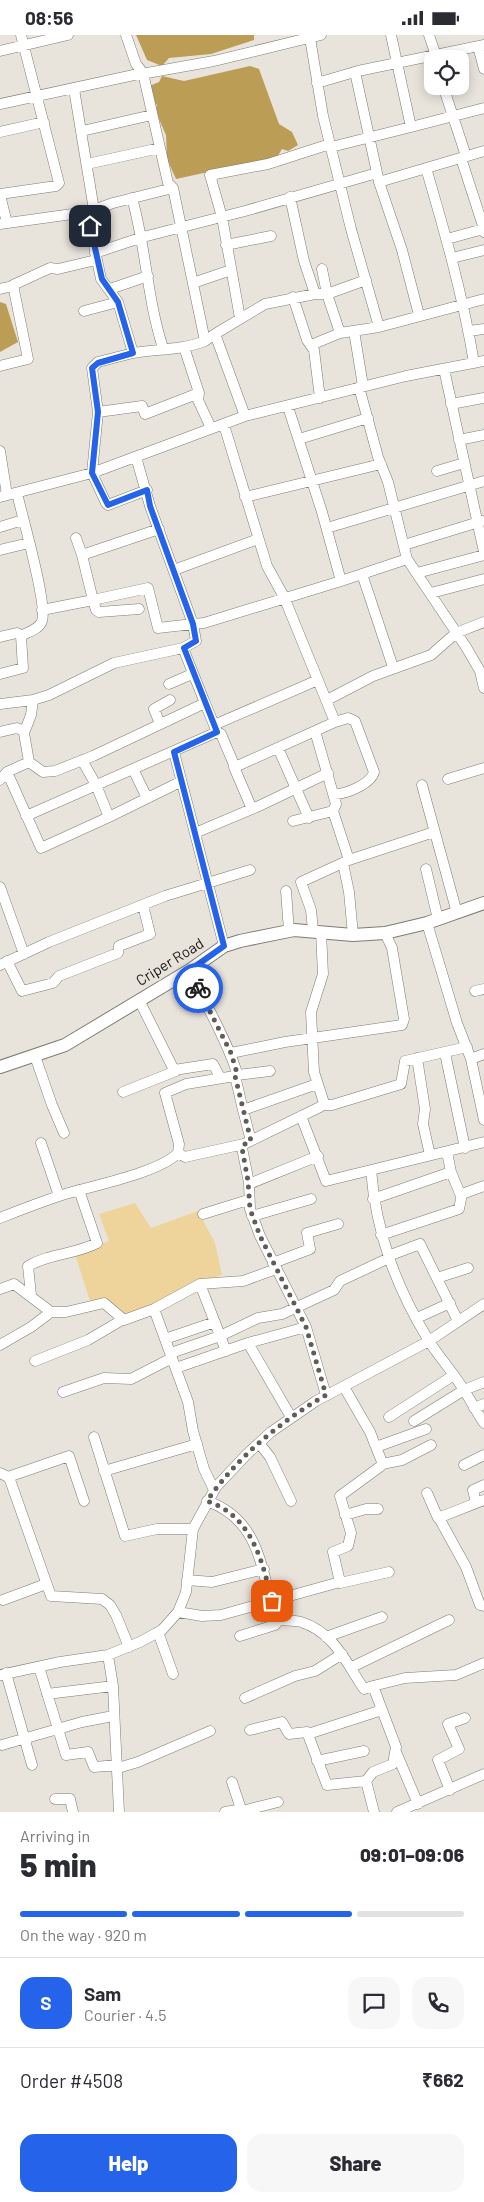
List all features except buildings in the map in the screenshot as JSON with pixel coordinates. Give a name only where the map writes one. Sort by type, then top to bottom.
[{"type":"main road","name":"Criper Road","points":[[0,1067],[65,1045],[190,970],[224,946],[289,931],[317,931],[353,935],[386,933],[432,921],[484,903]]},
{"type":"street","points":[[21,35],[38,96],[58,185],[0,194],[4,224],[90,211],[173,188]]},
{"type":"street","points":[[0,51],[68,35]]},
{"type":"street","points":[[126,35],[136,64],[143,73],[168,183],[173,188],[205,341]]},
{"type":"street","points":[[0,104],[143,73],[214,61],[321,35]]},
{"type":"street","points":[[391,35],[411,127]]},
{"type":"street","points":[[429,35],[434,50]]},
{"type":"street","points":[[310,38],[317,83],[339,184],[379,327]]},
{"type":"street","points":[[465,50],[481,46],[484,69]]},
{"type":"street","points":[[317,83],[398,63],[424,59]]},
{"type":"street","points":[[355,73],[378,178],[402,249],[419,315]]},
{"type":"street","points":[[74,89],[87,164],[95,256],[103,282],[118,302],[133,353]]},
{"type":"street","points":[[446,95],[484,230],[447,239]]},
{"type":"street","points":[[240,318],[222,217],[211,174],[268,164],[330,146],[369,139],[484,108]]},
{"type":"street","points":[[82,131],[152,115]]},
{"type":"street","points":[[0,132],[44,122]]},
{"type":"street","points":[[87,164],[160,148]]},
{"type":"street","points":[[0,289],[13,286],[50,268],[58,269],[143,237],[339,184],[426,168],[484,151]]},
{"type":"street","points":[[8,495],[92,473],[245,416],[288,407],[361,387],[479,362],[469,331],[447,239],[426,168]]},
{"type":"street","points":[[290,197],[304,261],[315,293]]},
{"type":"street","points":[[132,198],[143,237],[156,327],[163,348]]},
{"type":"street","points":[[226,245],[271,236]]},
{"type":"street","points":[[452,258],[484,250]]},
{"type":"street","points":[[322,269],[327,294],[340,333]]},
{"type":"street","points":[[193,283],[231,270]]},
{"type":"street","points":[[110,289],[148,276]]},
{"type":"street","points":[[147,490],[108,505],[92,473],[98,412],[92,368],[98,363],[133,353],[184,347],[205,341],[265,304],[315,293],[327,294],[366,280]]},
{"type":"street","points":[[0,366],[28,359],[13,286]]},
{"type":"street","points":[[292,297],[316,356],[320,398]]},
{"type":"street","points":[[311,345],[340,333],[379,327],[484,299]]},
{"type":"street","points":[[84,311],[118,302]]},
{"type":"street","points":[[469,331],[484,329]]},
{"type":"street","points":[[354,331],[361,387],[368,418],[407,559],[480,671],[484,689]]},
{"type":"street","points":[[215,334],[245,416]]},
{"type":"street","points":[[184,347],[198,393],[198,400],[211,428]]},
{"type":"street","points":[[417,573],[484,553],[481,522],[469,485],[444,369]]},
{"type":"street","points":[[98,412],[142,406],[145,414],[198,393]]},
{"type":"street","points":[[451,404],[484,398]]},
{"type":"street","points":[[288,407],[313,481],[341,581]]},
{"type":"street","points":[[299,439],[368,418]]},
{"type":"street","points":[[224,425],[267,566],[284,597],[334,721]]},
{"type":"street","points":[[459,440],[484,435]]},
{"type":"street","points":[[0,451],[8,495],[23,521],[29,543],[42,609],[41,624],[21,635],[17,633],[0,637]]},
{"type":"street","points":[[0,704],[33,700],[49,695],[114,663],[184,648],[196,641],[193,624],[136,457]]},
{"type":"street","points":[[437,471],[464,463]]},
{"type":"street","points":[[245,497],[381,464]]},
{"type":"street","points":[[326,528],[484,481]]},
{"type":"street","points":[[0,527],[23,521]]},
{"type":"street","points":[[404,545],[481,522]]},
{"type":"street","points":[[82,555],[159,529]]},
{"type":"street","points":[[76,538],[96,611],[139,609]]},
{"type":"street","points":[[174,570],[258,539]]},
{"type":"street","points":[[0,550],[29,543]]},
{"type":"street","points":[[42,609],[147,588],[158,629],[204,623],[407,559]]},
{"type":"street","points":[[362,574],[393,667]]},
{"type":"street","points":[[430,593],[484,579]]},
{"type":"street","points":[[327,700],[393,667],[431,655],[444,646],[456,633],[484,622]]},
{"type":"street","points":[[0,674],[24,667],[21,635]]},
{"type":"street","points":[[184,648],[192,674],[215,729],[221,734],[252,809]]},
{"type":"street","points":[[169,684],[192,674]]},
{"type":"street","points":[[26,816],[174,752],[215,729],[318,680]]},
{"type":"street","points":[[33,700],[31,715],[24,731],[29,762],[39,769],[48,772],[82,760],[205,703]]},
{"type":"street","points":[[160,724],[154,709],[170,700]]},
{"type":"street","points":[[234,767],[334,721],[348,718],[355,721],[374,772],[368,781],[333,794]]},
{"type":"street","points":[[0,732],[17,728],[24,731]]},
{"type":"street","points":[[293,821],[333,811],[336,806],[315,731]]},
{"type":"street","points":[[278,748],[309,818]]},
{"type":"street","points":[[174,752],[180,782],[224,946]]},
{"type":"street","points":[[82,760],[96,785],[110,817]]},
{"type":"street","points":[[29,762],[4,776],[26,816],[41,849],[180,782]]},
{"type":"street","points":[[448,779],[484,768]]},
{"type":"street","points":[[133,769],[147,798]]},
{"type":"street","points":[[195,833],[252,809],[328,773]]},
{"type":"street","points":[[422,785],[457,913]]},
{"type":"street","points":[[333,811],[346,861],[353,935]]},
{"type":"street","points":[[323,1105],[324,1100],[314,1072],[311,1011],[323,974],[317,931],[301,882],[346,861],[434,832]]},
{"type":"street","points":[[143,905],[150,934],[119,946],[118,953],[59,977],[53,983],[22,991],[4,963],[143,905],[184,889],[250,869]]},
{"type":"street","points":[[426,869],[432,921],[457,1023],[467,1047],[481,1094],[484,1120]]},
{"type":"street","points":[[0,887],[24,954]]},
{"type":"street","points":[[286,891],[289,931]]},
{"type":"street","points":[[231,1053],[399,1026],[404,1023],[392,948],[386,933]]},
{"type":"street","points":[[190,970],[203,1000],[231,1053],[243,1110],[247,1143],[242,1151],[249,1184],[248,1200],[252,1216],[306,1327],[326,1395]]},
{"type":"street","points":[[139,1000],[176,1071]]},
{"type":"street","points":[[178,1153],[185,1157],[247,1143],[323,1105],[332,1105],[398,1085],[402,1081],[403,1063],[467,1047]]},
{"type":"street","points":[[444,1053],[465,1148]]},
{"type":"street","points":[[471,1059],[484,1054]]},
{"type":"street","points":[[35,1056],[64,1133]]},
{"type":"street","points":[[417,1058],[425,1109],[423,1123],[430,1155]]},
{"type":"street","points":[[123,1092],[176,1071],[213,1064],[220,1077]]},
{"type":"street","points":[[0,1218],[59,1196],[169,1161],[178,1153],[179,1144],[165,1093],[186,1084],[220,1077],[270,1071]]},
{"type":"street","points":[[243,1110],[317,1084]]},
{"type":"street","points":[[301,1116],[327,1182],[484,1143]]},
{"type":"street","points":[[41,1143],[59,1196]]},
{"type":"street","points":[[381,1235],[459,1209],[461,1196],[451,1172],[447,1152]]},
{"type":"street","points":[[249,1184],[318,1156]]},
{"type":"street","points":[[371,1170],[381,1235],[388,1257],[429,1341],[464,1390],[479,1406],[484,1423]]},
{"type":"street","points":[[374,1199],[451,1172]]},
{"type":"street","points":[[461,1196],[484,1186]]},
{"type":"street","points":[[31,1295],[28,1266],[43,1257],[77,1251],[97,1242],[79,1190]]},
{"type":"street","points":[[252,1216],[311,1199]]},
{"type":"street","points":[[204,1214],[248,1200]]},
{"type":"street","points":[[35,1361],[88,1340],[122,1320],[154,1309],[200,1284],[243,1281],[308,1250],[310,1245],[307,1233],[338,1224]]},
{"type":"street","points":[[63,1391],[104,1378],[133,1378],[258,1318],[281,1314],[335,1290],[341,1280],[420,1244],[458,1321]]},
{"type":"street","points":[[437,1278],[468,1267]]},
{"type":"street","points":[[0,1289],[14,1284],[51,1312]]},
{"type":"street","points":[[200,1284],[226,1351]]},
{"type":"street","points":[[0,1345],[31,1327],[51,1312],[66,1312],[104,1303],[122,1320]]},
{"type":"street","points":[[417,1318],[450,1303]]},
{"type":"street","points":[[32,1765],[25,1738],[3,1675],[108,1655],[129,1647],[158,1632],[178,1612],[186,1592],[193,1529],[207,1501],[214,1490],[259,1443],[291,1417],[326,1395],[429,1341],[484,1304]]},
{"type":"street","points":[[154,1309],[188,1401],[197,1444],[214,1490]]},
{"type":"street","points":[[165,1339],[215,1323]]},
{"type":"street","points":[[173,1360],[226,1351],[306,1327]]},
{"type":"street","points":[[248,1343],[291,1417]]},
{"type":"street","points":[[389,1417],[454,1375]]},
{"type":"street","points":[[414,1421],[464,1390],[484,1382]]},
{"type":"street","points":[[344,1387],[376,1447],[382,1464]]},
{"type":"street","points":[[376,1447],[426,1429]]},
{"type":"street","points":[[94,1437],[125,1536],[157,1529],[193,1529]]},
{"type":"street","points":[[259,1443],[270,1457],[291,1501]]},
{"type":"street","points":[[104,1471],[197,1444]]},
{"type":"street","points":[[340,1583],[333,1553],[349,1545],[352,1533],[340,1495],[382,1464],[402,1461],[431,1445]]},
{"type":"street","points":[[464,1465],[484,1455]]},
{"type":"street","points":[[84,1501],[69,1456],[4,1475],[46,1584],[53,1597],[100,1598],[106,1601],[116,1615],[129,1647]]},
{"type":"street","points":[[439,1518],[480,1502],[473,1490],[484,1485]]},
{"type":"street","points":[[427,1493],[466,1567],[480,1605],[484,1606]]},
{"type":"street","points":[[207,1501],[225,1509],[242,1523],[258,1551],[278,1621]]},
{"type":"street","points":[[345,1515],[366,1509],[378,1509]]},
{"type":"street","points":[[187,1579],[212,1582],[264,1569]]},
{"type":"street","points":[[178,1612],[202,1616],[221,1615],[389,1572]]},
{"type":"street","points":[[3,1599],[46,1584]]},
{"type":"street","points":[[326,1637],[382,1617]]},
{"type":"street","points":[[352,1667],[448,1620]]},
{"type":"street","points":[[240,1636],[275,1625],[278,1621],[301,1622],[326,1637],[342,1654],[352,1667],[364,1689],[405,1678],[456,1675],[484,1663]]},
{"type":"street","points":[[158,1632],[173,1674]]},
{"type":"street","points":[[245,1698],[295,1676],[315,1671],[342,1654]]},
{"type":"street","points":[[108,1655],[113,1686],[119,1812]]},
{"type":"street","points":[[39,1667],[66,1755],[88,1752],[94,1767],[118,1766],[138,1762],[210,1731]]},
{"type":"street","points":[[48,1694],[113,1686]]},
{"type":"street","points":[[373,1687],[396,1752],[418,1804]]},
{"type":"street","points":[[250,1731],[282,1722],[290,1734],[306,1732],[308,1734],[382,1710]]},
{"type":"street","points":[[2,1745],[113,1716]]},
{"type":"street","points":[[450,1790],[438,1760],[458,1749],[448,1724],[465,1718]]},
{"type":"street","points":[[308,1734],[324,1782],[328,1786],[366,1781],[373,1772],[393,1764],[396,1752]]},
{"type":"street","points":[[317,1761],[364,1751]]},
{"type":"street","points":[[397,1812],[484,1775]]},
{"type":"street","points":[[366,1781],[374,1812]]},
{"type":"street","points":[[232,1782],[242,1811]]},
{"type":"street","points":[[55,1799],[70,1799],[73,1812]]},
{"type":"street","points":[[225,1812],[242,1811],[278,1802]]},
{"type":"shaded area","points":[[136,35],[254,35],[254,40],[211,54],[169,58],[162,66],[147,60]]},
{"type":"shaded area","points":[[250,66],[259,69],[279,124],[292,132],[298,145],[288,151],[282,149],[274,162],[231,167],[176,179],[167,159],[166,135],[155,110],[157,105],[150,98],[147,87],[159,82],[162,76],[184,81]]},
{"type":"shaded area","points":[[0,302],[6,304],[18,342],[0,352]]},
{"type":"shaded area","points":[[135,1203],[151,1228],[198,1211],[215,1243],[222,1275],[192,1284],[161,1305],[122,1314],[105,1299],[90,1301],[75,1254],[109,1241],[99,1214]]},
{"type":"way so far","points":[[198,988],[231,1053],[237,1073],[235,1076],[251,1141],[242,1146],[249,1184],[248,1200],[250,1209],[260,1236],[306,1327],[326,1395],[271,1432],[216,1487],[207,1501],[216,1503],[242,1523],[258,1551],[272,1601]]},
{"type":"route","points":[[90,226],[96,260],[102,279],[118,302],[133,353],[98,363],[92,368],[91,374],[98,412],[92,473],[108,505],[147,490],[150,506],[179,581],[193,624],[196,642],[184,648],[192,674],[217,732],[174,752],[178,774],[224,946],[190,970],[198,988]]}]
